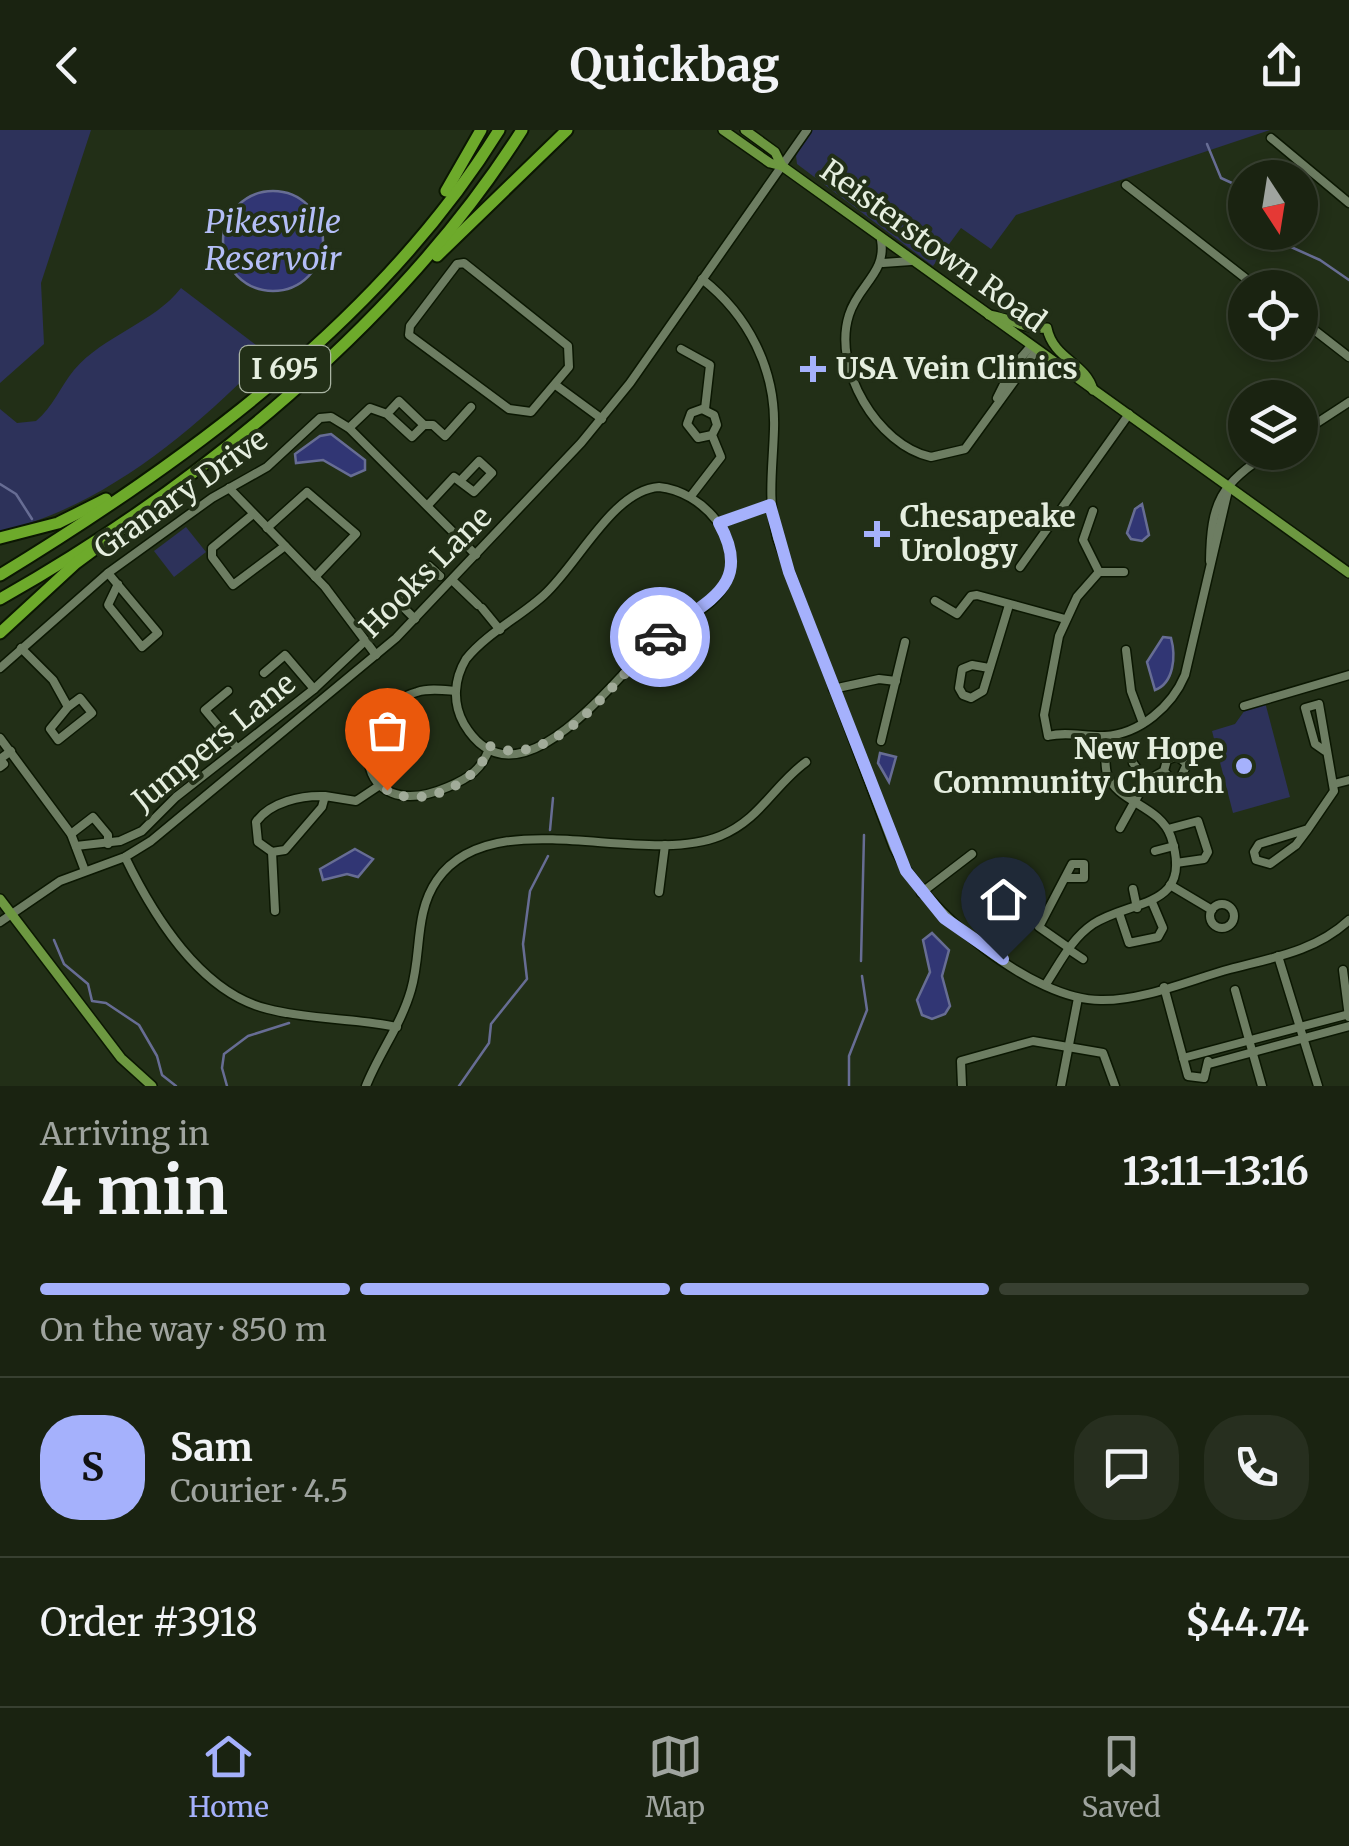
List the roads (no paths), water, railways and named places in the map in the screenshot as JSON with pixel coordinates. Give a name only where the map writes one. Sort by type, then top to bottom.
[{"type":"highway","points":[[395,265],[463,166],[481,130]]},
{"type":"highway","name":"I 695","points":[[0,575],[166,465],[287,368],[395,265],[450,200],[499,130]]},
{"type":"highway","name":"I 695","points":[[0,599],[178,480],[298,384],[407,281],[464,214],[522,130]]},
{"type":"highway","points":[[515,179],[558,130]]},
{"type":"highway","points":[[407,281],[567,130]]},
{"type":"highway","points":[[0,538],[74,517],[166,465]]},
{"type":"highway","points":[[0,634],[76,564],[178,480]]},
{"type":"main road","name":"Reisterstown Road","points":[[722,130],[770,163],[782,166],[1349,573]]},
{"type":"main road","name":"Reisterstown Road","points":[[744,130],[775,152],[782,166]]},
{"type":"main road","points":[[986,314],[1007,317],[1025,329],[1047,328],[1052,348],[1090,378],[1092,390]]},
{"type":"main road","points":[[0,887],[12,912]]},
{"type":"main road","points":[[0,899],[105,1037],[152,1086]]},
{"type":"street","name":"Hooks Lane","points":[[0,922],[48,887],[124,857],[167,829],[415,619],[602,420],[807,130]]},
{"type":"street","points":[[1271,138],[1349,203]]},
{"type":"street","points":[[1126,185],[1235,270]]},
{"type":"street","points":[[881,240],[883,263],[851,309],[846,335],[855,382],[870,412],[915,452],[942,458],[969,446],[1033,349]]},
{"type":"street","points":[[883,263],[911,261]]},
{"type":"street","points":[[464,263],[566,342],[571,361],[557,386],[531,412],[516,412],[411,337],[410,326],[458,264],[464,263]]},
{"type":"street","points":[[702,279],[747,328],[768,374],[774,417],[770,505],[783,553],[894,848],[921,894],[967,937],[1046,984],[1078,998],[1111,1000],[1278,956],[1321,941],[1349,920]]},
{"type":"street","points":[[1318,333],[1349,358]]},
{"type":"street","points":[[682,349],[710,365],[705,409]]},
{"type":"street","points":[[557,386],[602,420]]},
{"type":"street","points":[[387,414],[399,402],[424,425]]},
{"type":"street","points":[[1318,422],[1349,402]]},
{"type":"street","points":[[470,407],[445,436],[430,424],[412,437],[387,414],[370,408],[348,428],[476,555]]},
{"type":"street","points":[[691,496],[720,462],[712,435],[716,419],[705,409]]},
{"type":"street","points":[[705,409],[692,413],[688,428],[698,438],[712,435]]},
{"type":"street","points":[[1020,567],[1129,414]]},
{"type":"street","name":"Granary Drive","points":[[0,668],[108,572],[266,466],[315,420],[331,417],[348,428]]},
{"type":"street","points":[[1210,565],[1218,498],[1243,470]]},
{"type":"street","points":[[428,505],[454,477],[462,480]]},
{"type":"street","points":[[1099,572],[1064,619],[1044,715],[1048,736],[1105,736],[1142,722],[1168,703],[1182,682],[1229,486]]},
{"type":"street","points":[[659,487],[691,496],[719,523],[728,542],[731,564],[716,597],[660,637],[552,742],[521,752],[490,746],[464,723],[455,691],[466,659],[571,569],[628,495],[659,487]]},
{"type":"street","points":[[230,488],[315,577],[376,655]]},
{"type":"street","points":[[267,528],[307,492],[356,534],[315,577]]},
{"type":"street","points":[[1210,542],[1218,498]]},
{"type":"street","points":[[719,523],[770,505]]},
{"type":"street","points":[[1093,511],[1082,540],[1099,572]]},
{"type":"street","points":[[252,515],[212,548],[212,557],[233,585],[284,546]]},
{"type":"street","points":[[415,619],[396,600],[429,566],[440,576]]},
{"type":"street","points":[[108,572],[118,584],[158,634],[142,646],[108,606],[118,584]]},
{"type":"street","points":[[1099,572],[1124,572]]},
{"type":"street","points":[[452,580],[500,630]]},
{"type":"street","points":[[935,601],[957,614],[974,595],[1064,619]]},
{"type":"street","points":[[989,668],[972,665],[962,670],[960,692],[971,698],[980,694],[989,668],[1009,605]]},
{"type":"street","name":"Jumpers Lane","points":[[76,846],[108,844],[142,831],[236,747],[314,689],[365,641]]},
{"type":"street","points":[[881,741],[905,642]]},
{"type":"street","points":[[20,648],[53,680],[68,707]]},
{"type":"street","points":[[1126,650],[1131,690],[1142,722]]},
{"type":"street","points":[[264,672],[286,656],[314,689]]},
{"type":"street","points":[[1244,706],[1349,676]]},
{"type":"street","points":[[833,689],[879,679],[896,681]]},
{"type":"street","points":[[228,691],[205,710],[236,747]]},
{"type":"street","points":[[455,691],[414,692],[377,722],[370,735],[368,760],[380,785],[406,798],[431,794],[474,774],[490,746]]},
{"type":"street","points":[[80,698],[92,713],[58,740],[50,729],[68,707],[80,698]]},
{"type":"street","points":[[1308,829],[1259,844],[1254,852],[1256,860],[1270,864],[1296,846],[1332,796],[1334,784],[1325,751],[1315,744],[1305,708],[1319,704],[1329,743],[1325,751]]},
{"type":"street","points":[[1046,984],[1068,948],[1095,922],[1152,902],[1170,886],[1176,863],[1168,829],[1108,776],[1105,736]]},
{"type":"street","points":[[0,738],[71,834],[85,871]]},
{"type":"street","points":[[0,767],[4,764],[0,759],[11,751]]},
{"type":"street","points":[[366,1086],[397,1028],[415,978],[426,899],[457,859],[476,848],[506,841],[665,845],[707,840],[734,829],[770,802],[806,762]]},
{"type":"street","points":[[1133,763],[1146,782]]},
{"type":"street","points":[[1120,828],[1146,782],[1164,771]]},
{"type":"street","points":[[1334,784],[1349,780]]},
{"type":"street","points":[[276,911],[272,852],[256,838],[261,815],[294,799],[326,796],[356,801],[380,785]]},
{"type":"street","points":[[272,852],[292,845],[326,796]]},
{"type":"street","points":[[71,834],[93,818],[108,834],[108,844]]},
{"type":"street","points":[[1168,829],[1198,822],[1208,852],[1204,859],[1176,863]]},
{"type":"street","points":[[659,892],[665,845]]},
{"type":"street","points":[[1155,850],[1174,846]]},
{"type":"street","points":[[921,894],[972,854]]},
{"type":"street","points":[[124,857],[161,918],[204,972],[233,995],[270,1010],[397,1028]]},
{"type":"street","points":[[1068,878],[1040,927],[1084,959]]},
{"type":"street","points":[[1170,886],[1212,910]]},
{"type":"street","points":[[1133,889],[1137,908]]},
{"type":"street","points":[[1119,913],[1129,943],[1158,937],[1164,928],[1152,902]]},
{"type":"street","points":[[1278,956],[1318,1086]]},
{"type":"street","points":[[1184,1058],[1297,1025],[1349,1015],[1342,970]]},
{"type":"street","points":[[1164,987],[1188,1076],[1195,1080],[1206,1075],[1206,1052]]},
{"type":"street","points":[[1235,990],[1262,1086]]},
{"type":"street","points":[[1060,1086],[1078,998]]},
{"type":"street","points":[[1209,1064],[1349,1026]]},
{"type":"street","points":[[962,1086],[958,1066],[964,1060],[1033,1041],[1104,1053],[1115,1086]]},
{"type":"water","name":"Pikesville Reservoir","points":[[273,191],[292,195],[308,206],[319,222],[323,241],[319,260],[308,276],[292,287],[273,291],[254,287],[238,276],[227,260],[223,241],[227,222],[238,206],[254,195]]},
{"type":"water","points":[[331,434],[365,460],[365,470],[351,476],[323,460],[296,463],[295,454],[320,436]]},
{"type":"water","points":[[1142,504],[1149,535],[1142,541],[1131,539],[1127,533],[1135,509]]},
{"type":"water","points":[[1163,637],[1171,638],[1172,668],[1166,681],[1155,690],[1147,662]]},
{"type":"water","points":[[880,753],[896,757],[889,782],[878,763]]},
{"type":"water","points":[[355,849],[373,859],[358,877],[347,874],[323,880],[320,869]]},
{"type":"water","points":[[932,933],[949,950],[942,976],[950,1006],[945,1014],[932,1019],[922,1015],[917,1000],[930,972],[923,940]]},
{"type":"waterway","points":[[1207,144],[1221,178],[1228,181]]},
{"type":"waterway","points":[[1298,250],[1349,280]]},
{"type":"waterway","points":[[0,484],[16,494],[32,519]]},
{"type":"waterway","points":[[550,830],[553,798]]},
{"type":"waterway","points":[[861,961],[864,835]]},
{"type":"waterway","points":[[459,1086],[489,1043],[491,1024],[527,979],[523,944],[530,891],[548,856]]},
{"type":"waterway","points":[[54,940],[64,964],[88,984],[92,1001],[106,1003],[139,1025],[157,1056],[162,1075],[176,1086]]},
{"type":"waterway","points":[[849,1086],[849,1056],[867,1010],[862,976]]},
{"type":"waterway","points":[[227,1086],[222,1068],[224,1054],[248,1036],[289,1023]]},
{"type":"place","name":"USA Vein Clinics","points":[[813,369]]},
{"type":"place","name":"Chesapeake Urology","points":[[877,534]]},
{"type":"place","name":"New Hope Community Church","points":[[1244,766]]}]
